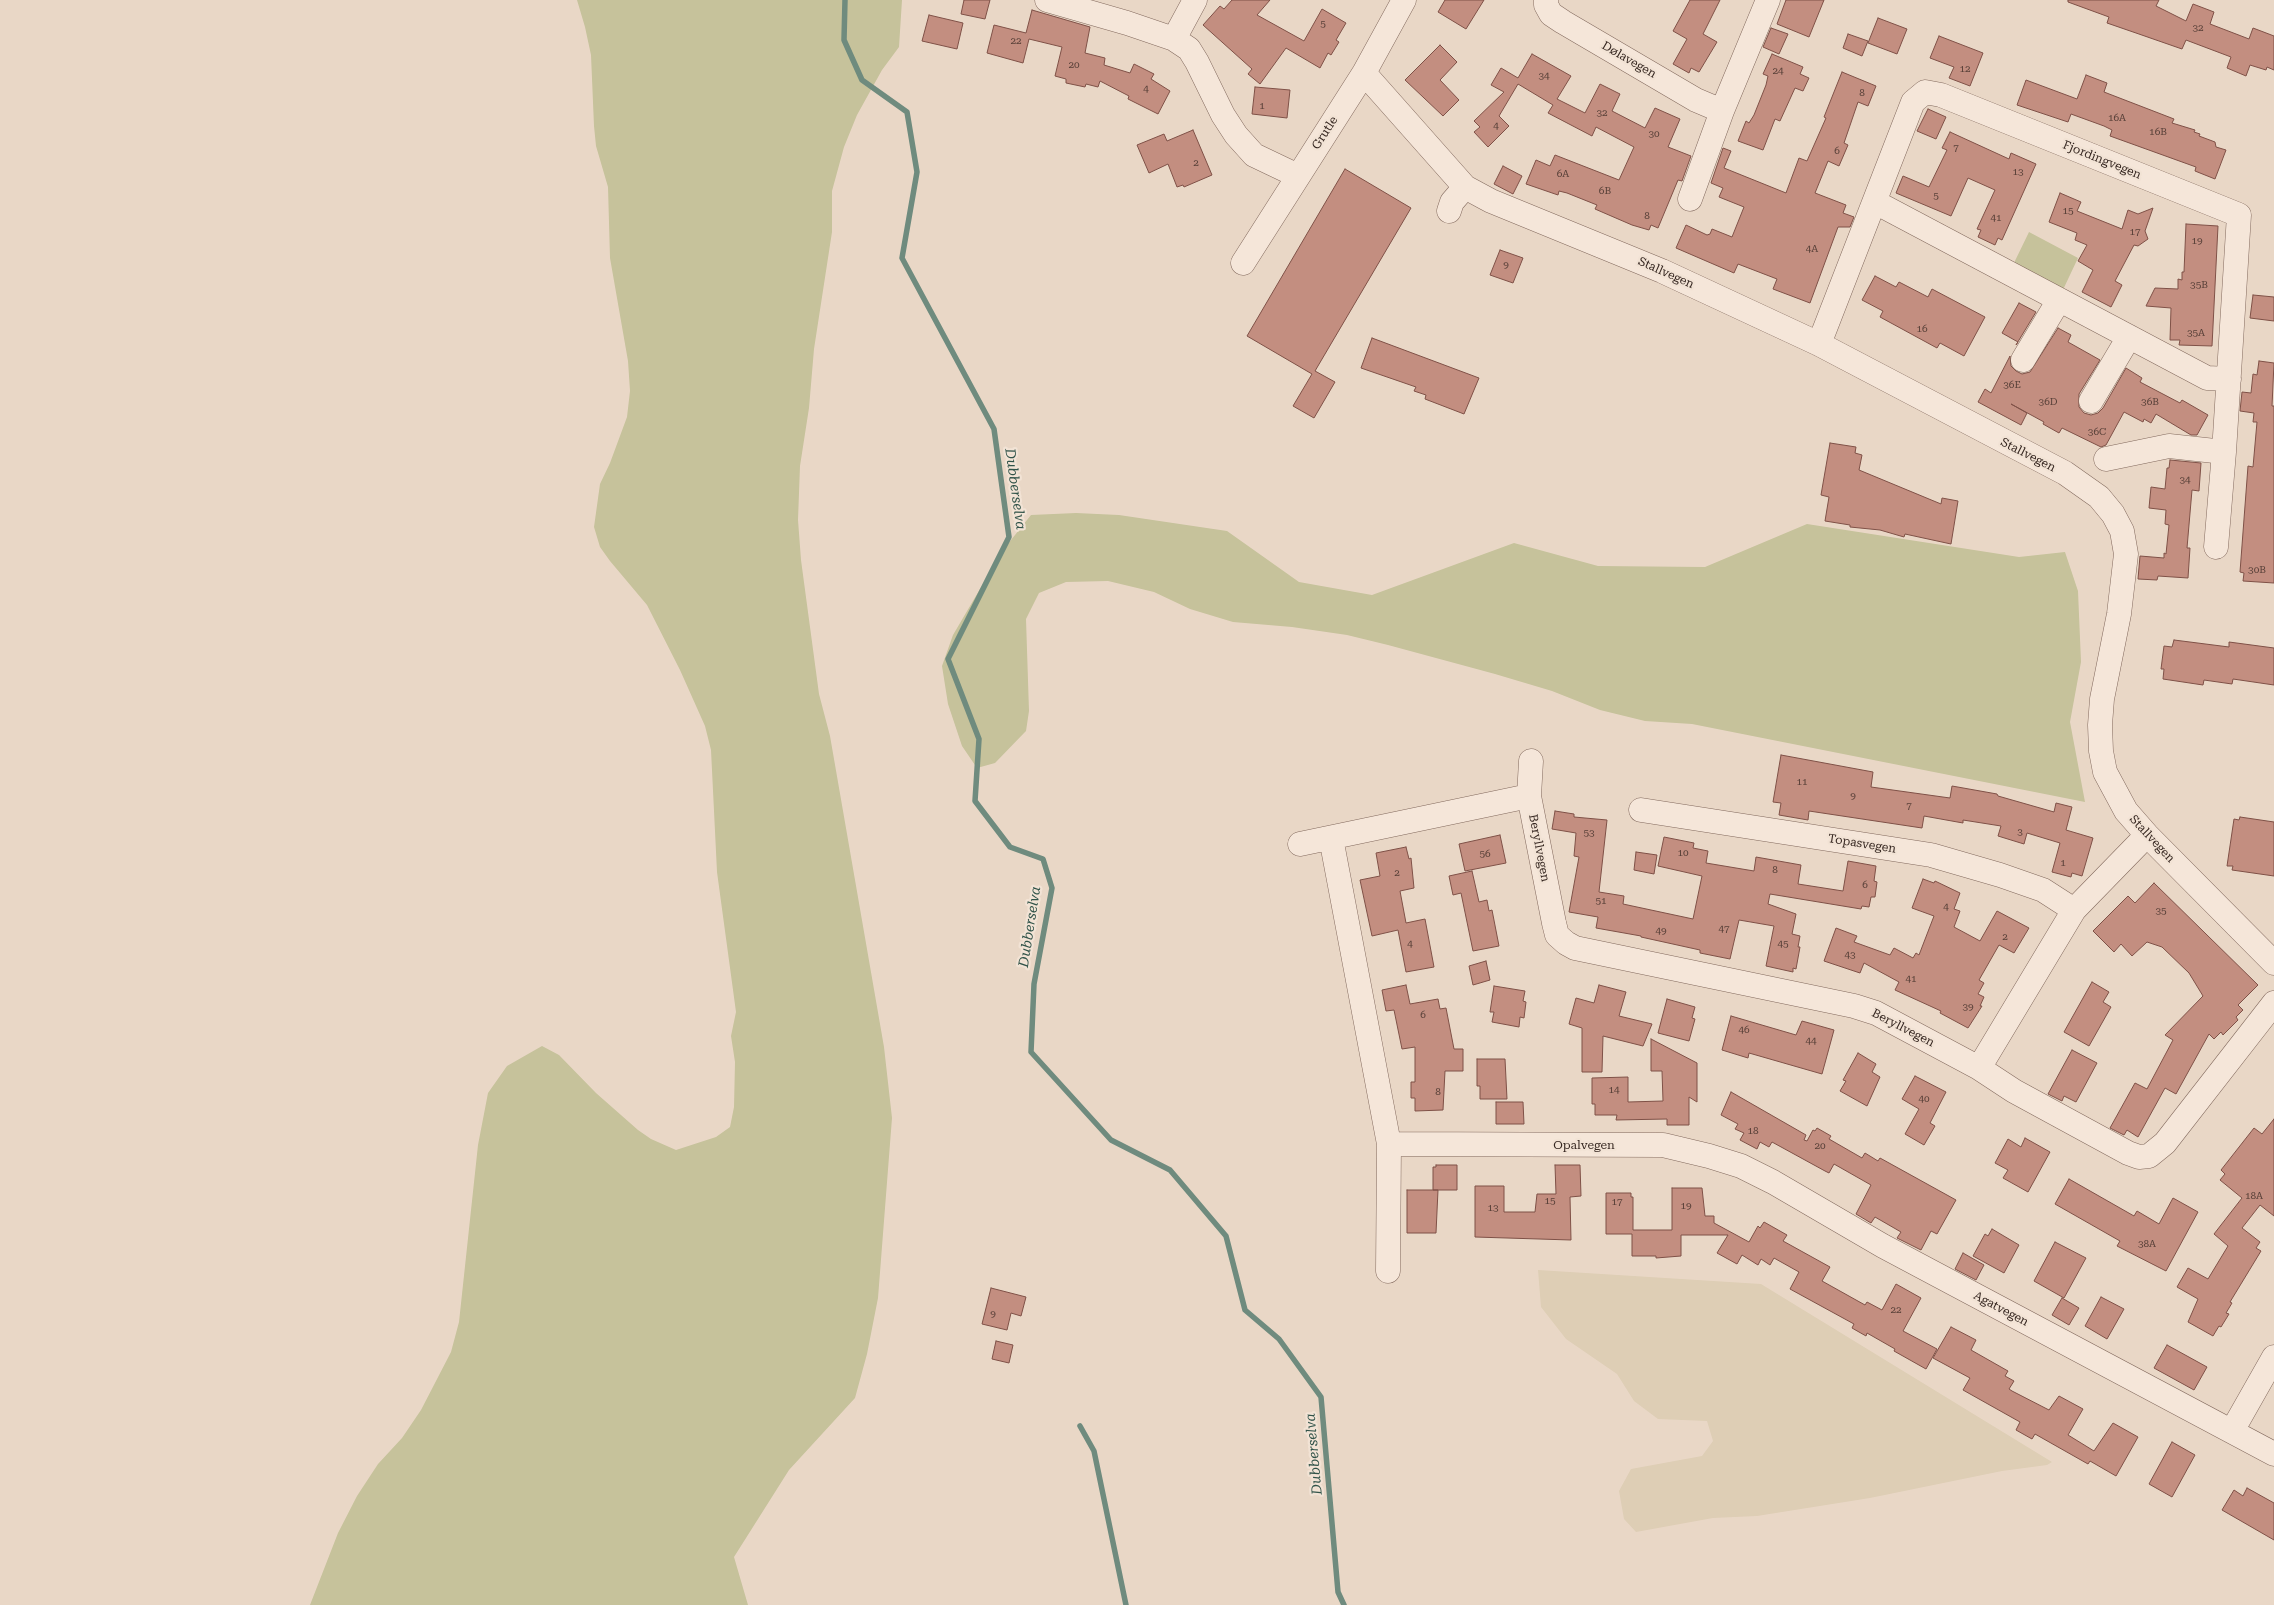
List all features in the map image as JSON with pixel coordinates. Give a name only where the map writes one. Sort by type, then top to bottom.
[{"type":"street","points":[[1047,0],[1174,38],[1189,49],[1236,136],[1254,155],[1298,176]]},
{"type":"street","points":[[1174,38],[1195,0]]},
{"type":"street","name":"Grutle","points":[[1243,263],[1364,72],[1404,0]]},
{"type":"street","name":"Dølavegen","points":[[1546,0],[1546,5],[1551,14],[1563,22],[1696,100],[1722,111]]},
{"type":"street","points":[[1690,199],[1722,111],[1768,0]]},
{"type":"street","name":"Stallvegen","points":[[1364,72],[1465,187],[1491,201],[1662,271],[1819,344],[2065,473],[2098,497],[2113,514],[2122,531],[2126,554],[2119,614],[2102,699],[2101,751],[2105,772],[2126,812],[2274,963]]},
{"type":"street","name":"Fjordingvegen","points":[[1819,344],[1913,102],[1925,92],[1941,95],[2239,215],[2216,547]]},
{"type":"street","points":[[1448,211],[1452,202],[1465,187]]},
{"type":"street","points":[[1875,202],[2207,378],[2229,378]]},
{"type":"street","points":[[2023,360],[2060,300]]},
{"type":"street","points":[[2091,401],[2129,337]]},
{"type":"street","points":[[2106,459],[2169,446],[2224,452]]},
{"type":"street","name":"Beryllvegen","points":[[1531,761],[1529,796],[1557,935],[1566,943],[1575,948],[1854,1006],[1876,1013],[1979,1068],[2014,1091],[2128,1154],[2139,1157],[2149,1156],[2165,1143],[2274,1003]]},
{"type":"street","points":[[1300,844],[1529,796]]},
{"type":"street","name":"Topasvegen","points":[[1641,810],[1931,855],[2043,890],[2074,910]]},
{"type":"street","points":[[1979,1068],[2074,910],[2147,835]]},
{"type":"street","points":[[1331,838],[1389,1144],[1388,1271]]},
{"type":"street","name":"Opalvegen","points":[[1389,1144],[1663,1145],[1740,1166],[1773,1182]]},
{"type":"street","name":"Agatvegen","points":[[1773,1182],[1883,1246],[2274,1454]]},
{"type":"street","points":[[2232,1431],[2274,1357]]},
{"type":"shaded area","points":[[577,0],[902,0],[899,47],[882,70],[857,115],[844,147],[832,191],[832,232],[814,349],[809,408],[800,466],[798,520],[801,560],[819,694],[830,736],[884,1047],[892,1118],[878,1298],[867,1354],[855,1398],[789,1470],[734,1557],[748,1605],[310,1605],[338,1533],[357,1496],[378,1464],[402,1438],[421,1410],[451,1352],[459,1322],[478,1145],[488,1093],[507,1066],[542,1046],[559,1055],[596,1093],[638,1130],[651,1139],[676,1150],[716,1137],[730,1127],[734,1107],[735,1062],[731,1036],[736,1012],[717,872],[711,750],[705,726],[680,670],[647,605],[600,547],[594,527],[600,484],[627,417],[630,391],[628,361],[610,258],[608,187],[596,146],[591,55]]},
{"type":"shaded area","points":[[2029,232],[2078,258],[2061,294],[2012,267]]},
{"type":"shaded area","points":[[1076,513],[1119,515],[1227,531],[1299,582],[1372,595],[1514,543],[1598,566],[1705,567],[1807,524],[2019,557],[2065,552],[2078,591],[2081,662],[2070,722],[2085,802],[1692,724],[1645,721],[1600,710],[1552,691],[1495,674],[1388,645],[1347,635],[1292,627],[1233,622],[1190,609],[1154,592],[1108,581],[1066,582],[1039,593],[1026,619],[1029,711],[1026,731],[995,763],[977,768],[962,746],[948,704],[942,666],[953,635],[1007,545],[1031,515]]},
{"type":"shaded area","points":[[1538,1270],[1761,1284],[2052,1462],[2047,1465],[2002,1471],[1870,1498],[1757,1516],[1713,1518],[1636,1532],[1624,1519],[1619,1491],[1631,1469],[1702,1456],[1713,1441],[1707,1421],[1658,1419],[1634,1401],[1617,1374],[1566,1339],[1541,1307]]},
{"type":"building","points":[[964,0],[990,0],[985,19],[961,14]]},
{"type":"building","points":[[1232,0],[1270,0],[1257,15],[1304,41],[1322,9],[1346,23],[1336,40],[1339,42],[1331,55],[1328,53],[1320,68],[1286,48],[1260,84],[1248,74],[1252,69],[1203,25],[1220,6],[1224,9]]},
{"type":"building","points":[[1445,0],[1484,0],[1466,29],[1438,12]]},
{"type":"building","points":[[1690,0],[1720,0],[1703,34],[1717,42],[1699,72],[1691,68],[1689,73],[1673,64],[1687,39],[1673,31]]},
{"type":"building","points":[[1786,0],[1824,0],[1809,37],[1777,24]]},
{"type":"building","points":[[2068,0],[2159,0],[2156,6],[2186,21],[2193,4],[2214,12],[2210,24],[2249,39],[2253,28],[2274,36],[2274,70],[2267,67],[2266,70],[2250,65],[2246,76],[2227,68],[2231,57],[2186,40],[2182,49],[2107,23],[2109,17],[2068,2]]},
{"type":"building","points":[[1032,10],[1090,27],[1085,53],[1105,58],[1104,65],[1130,73],[1134,64],[1154,74],[1151,79],[1170,91],[1158,114],[1128,99],[1129,96],[1100,81],[1098,87],[1086,84],[1085,87],[1066,83],[1066,79],[1055,76],[1062,47],[1029,39],[1023,63],[987,53],[994,25],[1026,33]]},
{"type":"building","points":[[929,15],[963,23],[957,49],[922,41]]},
{"type":"building","points":[[1878,18],[1907,29],[1897,54],[1868,43]]},
{"type":"building","points":[[1771,28],[1788,34],[1779,54],[1763,47]]},
{"type":"building","points":[[1848,34],[1868,41],[1862,56],[1843,48]]},
{"type":"building","points":[[1939,36],[1983,53],[1970,86],[1949,78],[1954,67],[1930,58]]},
{"type":"building","points":[[1440,45],[1457,62],[1440,80],[1459,100],[1443,116],[1405,80]]},
{"type":"building","points":[[1532,54],[1571,76],[1557,99],[1585,113],[1600,84],[1620,94],[1612,111],[1645,128],[1655,108],[1680,119],[1668,147],[1691,156],[1682,181],[1678,180],[1658,228],[1651,225],[1649,230],[1632,225],[1595,209],[1597,205],[1567,193],[1559,191],[1558,195],[1526,184],[1536,160],[1550,166],[1555,155],[1619,180],[1634,147],[1596,127],[1592,136],[1548,113],[1553,105],[1518,84],[1499,116],[1509,126],[1488,147],[1474,132],[1480,127],[1474,121],[1504,92],[1491,85],[1501,68],[1518,78]]},
{"type":"building","points":[[1772,54],[1803,67],[1800,74],[1809,78],[1803,91],[1795,88],[1780,121],[1775,119],[1763,150],[1738,141],[1746,121],[1749,123],[1754,115],[1766,85],[1768,76],[1763,74]]},
{"type":"building","points":[[1842,72],[1876,86],[1868,106],[1858,102],[1844,143],[1848,145],[1839,166],[1828,161],[1815,193],[1846,205],[1843,213],[1854,217],[1850,227],[1838,227],[1810,303],[1773,289],[1777,279],[1738,264],[1734,273],[1676,248],[1686,225],[1707,235],[1710,234],[1712,229],[1732,237],[1744,207],[1719,197],[1723,188],[1711,183],[1723,148],[1731,151],[1724,168],[1786,193],[1799,158],[1807,161],[1826,118],[1824,117]]},
{"type":"building","points":[[2086,75],[2107,83],[2104,92],[2174,119],[2172,123],[2195,130],[2194,132],[2200,134],[2199,136],[2215,142],[2216,147],[2226,150],[2215,179],[2195,171],[2196,167],[2110,136],[2112,130],[2104,126],[2071,114],[2068,122],[2017,105],[2026,80],[2077,99]]},
{"type":"building","points":[[1255,87],[1290,90],[1287,118],[1252,114]]},
{"type":"building","points":[[1928,109],[1946,117],[1936,139],[1917,131]]},
{"type":"building","points":[[1193,130],[1212,175],[1184,187],[1183,185],[1177,187],[1168,164],[1149,173],[1137,145],[1164,134],[1167,141]]},
{"type":"building","points":[[1950,132],[2009,159],[2011,153],[2036,164],[2002,240],[1998,238],[1995,245],[1978,237],[1981,230],[1977,229],[1995,190],[1968,178],[1951,216],[1896,193],[1903,176],[1929,187],[1947,150],[1942,148]]},
{"type":"building","points":[[1503,166],[1522,176],[1513,194],[1494,184]]},
{"type":"building","points":[[1345,169],[1411,208],[1315,371],[1335,382],[1314,418],[1293,406],[1312,374],[1247,336]]},
{"type":"building","points":[[2060,193],[2081,202],[2077,211],[2122,229],[2128,210],[2138,214],[2153,208],[2145,231],[2148,239],[2138,246],[2134,245],[2115,281],[2122,285],[2111,307],[2082,292],[2093,270],[2078,261],[2087,245],[2075,240],[2077,233],[2049,222]]},
{"type":"building","points":[[2186,224],[2218,226],[2212,346],[2179,345],[2180,340],[2170,340],[2171,308],[2146,306],[2155,288],[2178,289],[2178,279],[2182,280],[2182,272],[2184,272]]},
{"type":"building","points":[[1500,250],[1523,258],[1513,283],[1490,275]]},
{"type":"building","points":[[1875,276],[1896,287],[1899,282],[1928,297],[1932,289],[1985,317],[1964,356],[1940,343],[1937,348],[1880,317],[1883,311],[1862,300]]},
{"type":"building","points":[[2253,295],[2274,297],[2274,321],[2250,318]]},
{"type":"building","points":[[2019,303],[2036,312],[2018,342],[2002,333]]},
{"type":"building","points":[[2058,328],[2071,335],[2068,342],[2100,360],[2079,394],[2079,407],[2084,413],[2091,415],[2098,413],[2103,408],[2126,368],[2142,378],[2140,382],[2180,403],[2182,400],[2208,415],[2197,435],[2191,435],[2156,414],[2151,423],[2144,419],[2143,422],[2124,412],[2106,445],[2101,447],[2062,428],[2059,433],[2043,424],[2044,422],[2011,404],[2027,413],[2021,425],[1978,402],[1985,389],[1991,393],[2010,356],[2011,366],[2016,371],[2022,374],[2030,372]]},
{"type":"building","points":[[1372,338],[1479,378],[1464,414],[1425,399],[1426,395],[1414,391],[1416,387],[1361,368]]},
{"type":"building","points":[[2259,361],[2274,363],[2272,406],[2274,406],[2274,583],[2243,581],[2244,573],[2240,572],[2248,466],[2253,467],[2257,422],[2253,422],[2254,413],[2240,411],[2242,392],[2251,393],[2253,374],[2257,375]]},
{"type":"building","points":[[1830,443],[1856,447],[1855,453],[1862,455],[1859,470],[1941,504],[1942,498],[1958,501],[1951,544],[1905,534],[1904,537],[1880,530],[1850,527],[1850,525],[1825,521],[1829,497],[1821,495]]},
{"type":"building","points":[[2170,460],[2201,463],[2199,491],[2192,490],[2187,548],[2190,548],[2188,578],[2158,576],[2157,580],[2138,579],[2140,556],[2164,558],[2164,553],[2166,554],[2169,525],[2165,524],[2166,510],[2149,508],[2151,487],[2165,489],[2167,468],[2169,468]]},
{"type":"building","points":[[2174,640],[2229,647],[2229,642],[2274,648],[2274,685],[2233,679],[2232,684],[2204,680],[2203,685],[2163,679],[2164,669],[2161,669],[2164,646],[2172,647]]},
{"type":"building","points":[[1781,755],[1873,772],[1871,787],[1950,798],[1952,786],[1997,794],[1998,796],[2054,812],[2056,803],[2072,807],[2066,830],[2093,838],[2082,876],[2072,873],[2071,877],[2052,872],[2060,843],[2027,833],[2024,844],[1998,836],[2001,826],[1963,820],[1963,823],[1924,816],[1922,828],[1809,811],[1808,820],[1779,815],[1781,803],[1773,802]]},
{"type":"building","points":[[1555,811],[1574,814],[1574,817],[1607,820],[1599,892],[1624,896],[1623,904],[1693,919],[1702,876],[1658,866],[1664,837],[1694,843],[1693,848],[1708,851],[1706,863],[1754,871],[1756,857],[1801,865],[1798,884],[1843,891],[1848,861],[1876,866],[1874,881],[1877,882],[1875,897],[1871,897],[1869,907],[1862,906],[1861,909],[1770,894],[1768,904],[1796,914],[1792,934],[1800,936],[1798,947],[1800,947],[1796,969],[1793,968],[1793,972],[1766,966],[1774,926],[1739,920],[1730,959],[1700,953],[1700,950],[1641,936],[1596,928],[1598,917],[1569,912],[1579,857],[1574,856],[1576,833],[1552,829]]},
{"type":"building","points":[[2240,817],[2274,822],[2274,876],[2232,870],[2233,866],[2227,866],[2234,819],[2239,820]]},
{"type":"building","points":[[1500,835],[1506,863],[1465,871],[1459,844]]},
{"type":"building","points":[[1406,847],[1409,859],[1411,858],[1414,888],[1400,891],[1406,923],[1425,919],[1434,967],[1406,972],[1398,930],[1372,936],[1360,880],[1380,876],[1376,853]]},
{"type":"building","points":[[1636,852],[1657,855],[1654,874],[1634,870]]},
{"type":"building","points":[[1472,871],[1479,902],[1487,900],[1489,911],[1492,910],[1499,946],[1473,951],[1461,893],[1453,895],[1449,876]]},
{"type":"building","points":[[1923,879],[1934,883],[1935,881],[1960,893],[1954,909],[1960,911],[1954,927],[1980,941],[1997,911],[2029,928],[2014,953],[1999,945],[1979,980],[1984,983],[1978,994],[1984,997],[1980,1006],[1982,1006],[1968,1028],[1940,1013],[1941,1011],[1895,990],[1899,982],[1864,963],[1860,973],[1824,961],[1836,928],[1857,936],[1854,942],[1890,955],[1894,948],[1913,958],[1916,953],[1919,955],[1934,916],[1912,908]]},
{"type":"building","points":[[2154,883],[2258,985],[2238,1005],[2243,1010],[2236,1017],[2238,1020],[2223,1035],[2221,1032],[2214,1039],[2209,1034],[2176,1094],[2165,1088],[2138,1137],[2127,1130],[2124,1135],[2110,1128],[2135,1083],[2147,1089],[2173,1040],[2165,1035],[2203,996],[2189,973],[2162,947],[2147,942],[2132,956],[2121,944],[2114,952],[2093,931],[2128,896],[2135,903]]},
{"type":"building","points":[[1486,961],[1490,980],[1473,985],[1469,966]]},
{"type":"building","points":[[2092,982],[2109,992],[2103,1002],[2111,1007],[2089,1046],[2064,1032]]},
{"type":"building","points":[[1406,985],[1410,1004],[1438,999],[1440,1009],[1446,1008],[1454,1049],[1463,1049],[1463,1071],[1445,1071],[1443,1110],[1415,1111],[1415,1098],[1411,1098],[1411,1082],[1415,1082],[1415,1047],[1402,1049],[1394,1010],[1386,1011],[1382,990]]},
{"type":"building","points":[[1599,985],[1626,992],[1619,1016],[1652,1024],[1643,1046],[1603,1036],[1602,1072],[1582,1072],[1582,1028],[1569,1024],[1576,998],[1594,1003]]},
{"type":"building","points":[[1494,986],[1525,991],[1523,1001],[1526,1002],[1524,1018],[1520,1017],[1519,1027],[1492,1022],[1494,1012],[1490,1012]]},
{"type":"building","points":[[1667,999],[1695,1007],[1692,1018],[1695,1019],[1689,1041],[1658,1033]]},
{"type":"building","points":[[1731,1016],[1796,1035],[1802,1021],[1834,1030],[1822,1074],[1749,1053],[1748,1058],[1722,1050]]},
{"type":"building","points":[[1651,1039],[1697,1063],[1697,1102],[1689,1097],[1689,1125],[1667,1125],[1667,1119],[1616,1120],[1617,1115],[1595,1115],[1595,1104],[1592,1104],[1592,1078],[1628,1077],[1628,1102],[1663,1101],[1662,1071],[1651,1071]]},
{"type":"building","points":[[2072,1050],[2097,1063],[2076,1102],[2064,1096],[2062,1101],[2048,1094]]},
{"type":"building","points":[[1858,1053],[1876,1064],[1872,1072],[1880,1077],[1867,1106],[1840,1091],[1846,1081],[1843,1080]]},
{"type":"building","points":[[1477,1059],[1505,1059],[1507,1099],[1480,1099],[1480,1086],[1477,1086]]},
{"type":"building","points":[[1915,1076],[1946,1092],[1930,1123],[1935,1126],[1924,1145],[1905,1134],[1919,1109],[1902,1099]]},
{"type":"building","points":[[1731,1092],[1806,1135],[1804,1140],[1807,1141],[1813,1130],[1815,1131],[1817,1128],[1831,1136],[1829,1139],[1862,1158],[1865,1153],[1878,1161],[1880,1158],[1956,1200],[1937,1234],[1931,1231],[1921,1250],[1897,1238],[1901,1232],[1875,1217],[1871,1223],[1856,1214],[1871,1185],[1834,1164],[1829,1173],[1772,1142],[1769,1147],[1760,1142],[1757,1149],[1740,1140],[1744,1133],[1735,1129],[1738,1124],[1721,1115]]},
{"type":"building","points":[[1496,1102],[1523,1102],[1524,1124],[1496,1124]]},
{"type":"building","points":[[2274,1119],[2274,1216],[2260,1205],[2242,1228],[2260,1242],[2256,1248],[2261,1251],[2230,1302],[2232,1303],[2226,1313],[2229,1314],[2213,1336],[2188,1322],[2198,1299],[2177,1287],[2188,1268],[2208,1279],[2228,1246],[2214,1234],[2242,1198],[2220,1180],[2225,1174],[2221,1170],[2254,1128],[2262,1134]]},
{"type":"building","points":[[2025,1138],[2050,1152],[2028,1192],[2003,1178],[2008,1170],[1995,1163],[2008,1139],[2021,1147]]},
{"type":"building","points":[[1436,1165],[1457,1165],[1457,1190],[1433,1190],[1433,1167],[1436,1167]]},
{"type":"building","points":[[1555,1165],[1580,1165],[1581,1196],[1570,1197],[1571,1240],[1475,1237],[1475,1186],[1504,1186],[1504,1212],[1535,1212],[1537,1194],[1556,1194]]},
{"type":"building","points":[[2069,1179],[2134,1216],[2137,1211],[2159,1224],[2173,1198],[2198,1212],[2166,1271],[2117,1246],[2120,1241],[2055,1204]]},
{"type":"building","points":[[1672,1188],[1702,1188],[1705,1216],[1714,1216],[1714,1223],[1749,1242],[1758,1226],[1760,1228],[1764,1222],[1787,1235],[1783,1241],[1830,1267],[1822,1281],[1865,1305],[1867,1302],[1882,1310],[1896,1284],[1921,1298],[1903,1331],[1937,1349],[1926,1369],[1867,1333],[1866,1336],[1852,1328],[1854,1324],[1790,1289],[1799,1272],[1774,1258],[1770,1265],[1761,1259],[1758,1265],[1742,1255],[1737,1264],[1717,1253],[1728,1235],[1681,1235],[1681,1256],[1656,1258],[1656,1256],[1632,1256],[1632,1234],[1606,1234],[1606,1193],[1631,1193],[1631,1197],[1633,1197],[1633,1230],[1672,1230]]},
{"type":"building","points":[[1407,1190],[1438,1190],[1436,1233],[1407,1233]]},
{"type":"building","points":[[1992,1229],[2019,1245],[2004,1273],[1973,1256],[1985,1234],[1988,1236]]},
{"type":"building","points":[[2055,1242],[2086,1258],[2064,1298],[2034,1281]]},
{"type":"building","points":[[1963,1253],[1984,1265],[1976,1280],[1955,1269]]},
{"type":"building","points":[[991,1288],[1026,1297],[1021,1316],[1011,1313],[1007,1330],[982,1324]]},
{"type":"building","points":[[2101,1297],[2124,1309],[2107,1339],[2085,1326]]},
{"type":"building","points":[[2062,1298],[2079,1308],[2069,1325],[2052,1315]]},
{"type":"building","points":[[1951,1327],[1976,1340],[1971,1350],[2008,1371],[2005,1376],[2014,1381],[2009,1389],[2012,1391],[2049,1410],[2059,1396],[2083,1409],[2068,1435],[2094,1451],[2113,1423],[2138,1437],[2116,1476],[2090,1461],[2088,1464],[2035,1434],[2032,1439],[2016,1430],[2020,1422],[1963,1390],[1970,1378],[1933,1358]]},
{"type":"building","points":[[996,1341],[1013,1345],[1009,1363],[992,1359]]},
{"type":"building","points":[[2167,1345],[2207,1367],[2194,1390],[2154,1368]]},
{"type":"building","points":[[2172,1442],[2195,1455],[2172,1497],[2149,1484]]},
{"type":"building","points":[[2247,1488],[2274,1503],[2274,1540],[2222,1510],[2234,1490],[2243,1496]]},
{"type":"waterway","name":"Dubberselva","points":[[845,0],[844,40],[862,80],[907,112],[917,172],[902,258],[994,429],[1009,537],[948,659],[979,739],[975,801],[1010,847],[1043,859],[1052,888],[1034,984],[1031,1052],[1111,1140],[1170,1170],[1226,1236],[1245,1310],[1279,1339],[1321,1397],[1338,1592],[1344,1605]]},
{"type":"waterway","points":[[1080,1426],[1094,1451],[1126,1605]]}]
